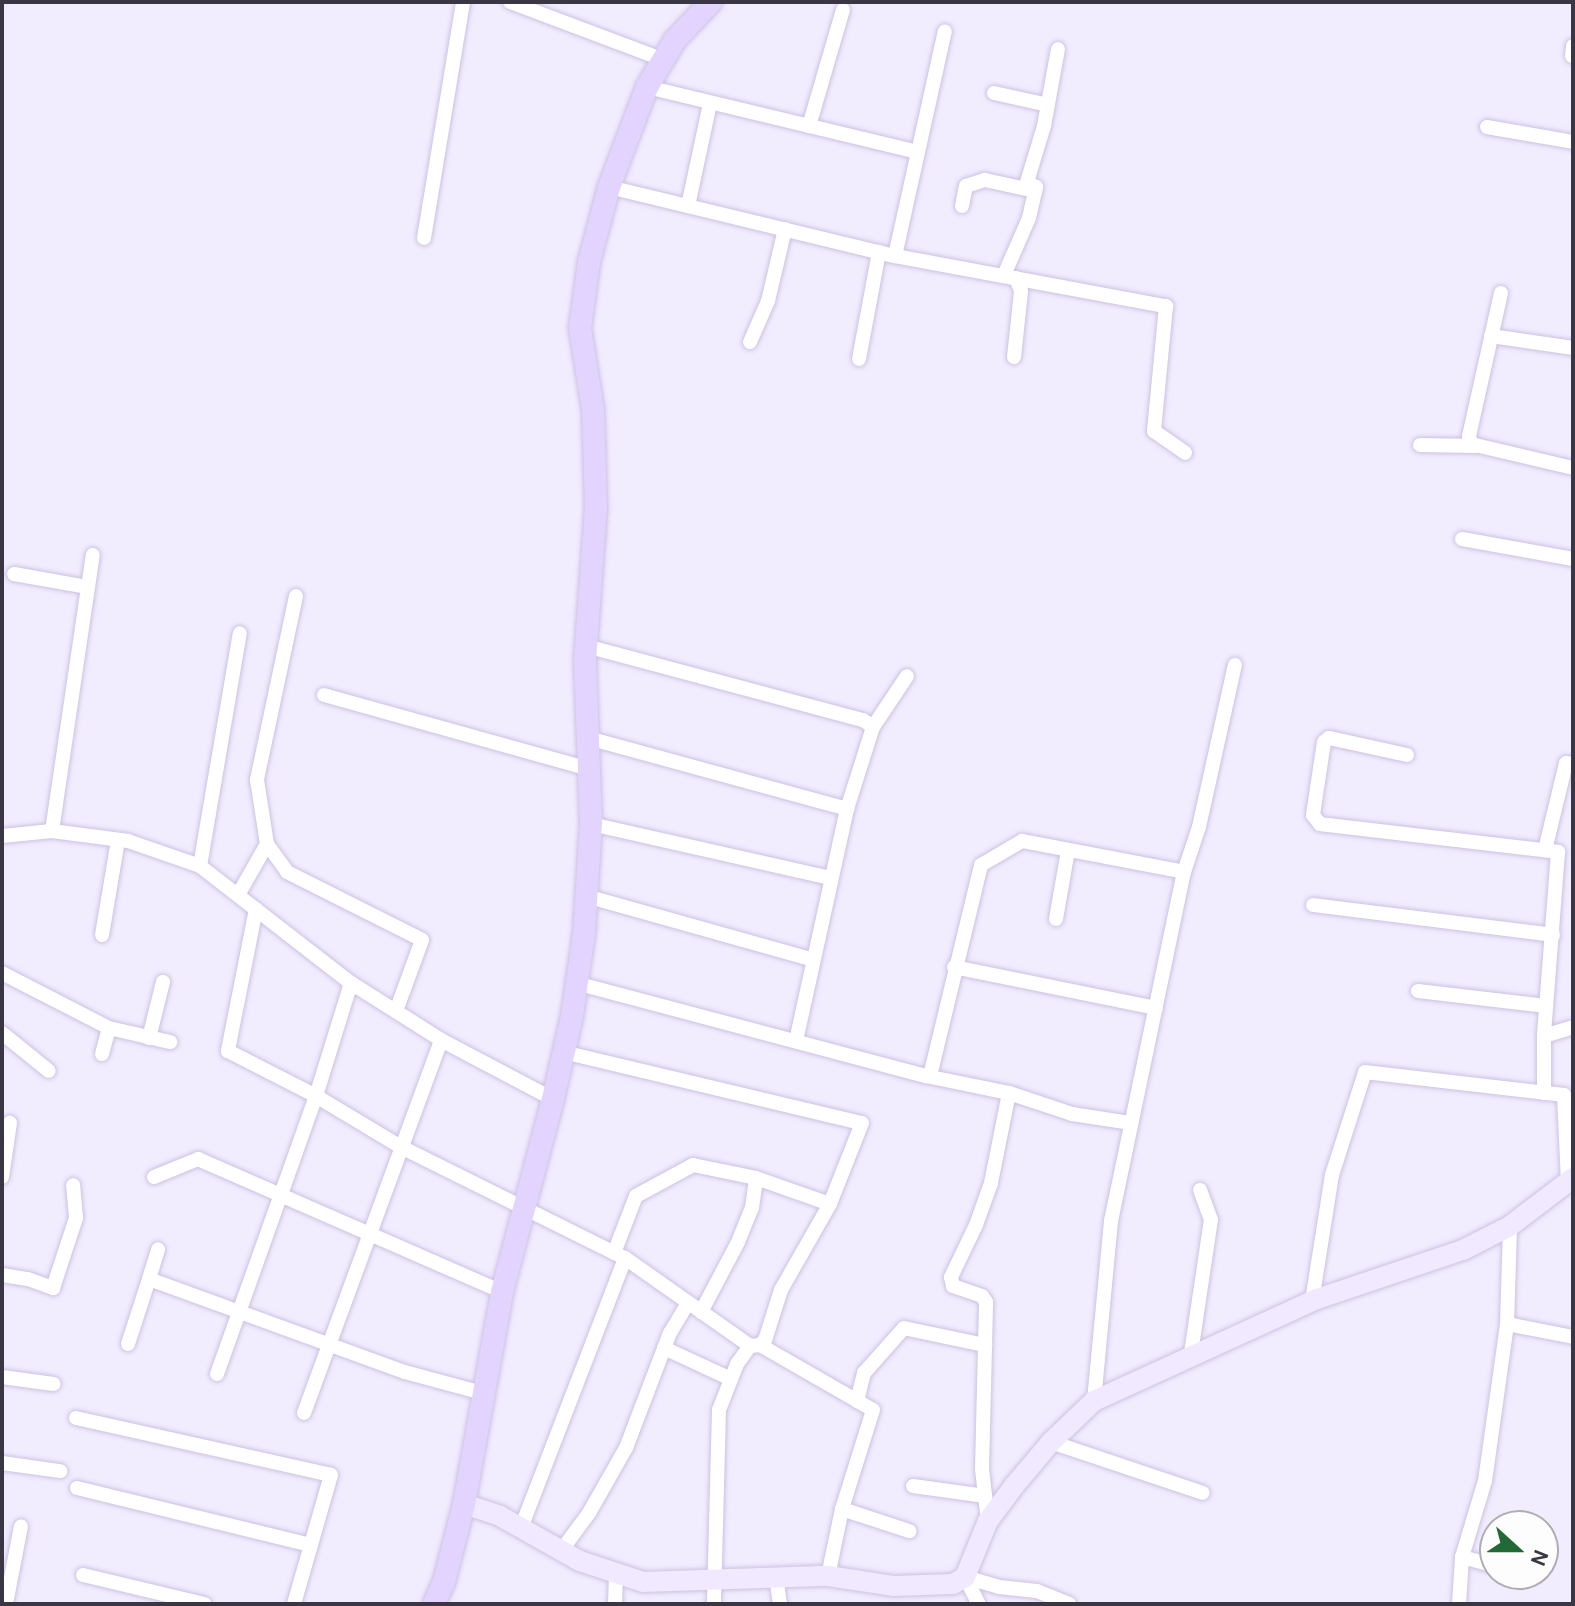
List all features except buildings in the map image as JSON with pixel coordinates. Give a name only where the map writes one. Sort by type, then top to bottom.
[{"type":"main road","points":[[434,1604],[444,1582],[464,1504],[502,1292],[553,1099],[576,983],[591,824],[586,646],[596,509],[593,410],[580,328],[589,262],[609,187],[647,87],[675,40],[711,2]]},
{"type":"street","points":[[424,238],[463,2]]},
{"type":"street","points":[[510,2],[664,60]]},
{"type":"street","points":[[809,126],[843,10]]},
{"type":"street","points":[[895,256],[945,31]]},
{"type":"street","points":[[1572,56],[1573,46]]},
{"type":"street","points":[[1010,276],[1036,187],[1027,182],[1048,105],[1058,49]]},
{"type":"street","points":[[647,87],[917,152]]},
{"type":"street","points":[[994,93],[1048,105]]},
{"type":"street","points":[[688,206],[710,103]]},
{"type":"street","points":[[1487,127],[1573,142]]},
{"type":"street","points":[[962,206],[966,186],[985,180],[1035,191]]},
{"type":"street","points":[[609,187],[895,256],[1166,306],[1154,431],[1185,453]]},
{"type":"street","points":[[750,342],[768,301],[785,229]]},
{"type":"street","points":[[859,359],[879,252]]},
{"type":"street","points":[[1010,276],[1021,291],[1014,357]]},
{"type":"street","points":[[1475,446],[1469,436],[1501,293]]},
{"type":"street","points":[[1491,336],[1573,348]]},
{"type":"street","points":[[1420,445],[1475,446],[1573,468]]},
{"type":"street","points":[[1462,539],[1573,559]]},
{"type":"street","points":[[52,831],[93,555]]},
{"type":"street","points":[[14,574],[88,587]]},
{"type":"street","points":[[296,596],[257,780],[267,844],[287,872],[422,940],[396,1011]]},
{"type":"street","points":[[200,866],[240,633]]},
{"type":"street","points":[[586,646],[863,720],[873,727]]},
{"type":"street","points":[[1094,1401],[1111,1221],[1184,872],[1199,827],[1235,665]]},
{"type":"street","points":[[796,1041],[847,809],[873,727],[907,676]]},
{"type":"street","points":[[324,695],[589,769]]},
{"type":"street","points":[[588,738],[847,809]]},
{"type":"street","points":[[1407,755],[1329,738],[1324,742],[1315,819],[1320,824],[1558,852],[1544,1036],[1544,1093]]},
{"type":"street","points":[[1545,850],[1566,763],[1573,764]]},
{"type":"street","points":[[591,824],[831,878]]},
{"type":"street","points":[[2,836],[52,831],[118,840],[200,866],[351,983],[441,1040],[553,1099]]},
{"type":"street","points":[[102,935],[118,840]]},
{"type":"street","points":[[930,1076],[981,865],[1022,841],[1184,872]]},
{"type":"street","points":[[238,895],[267,844]]},
{"type":"street","points":[[1056,919],[1068,850]]},
{"type":"street","points":[[586,896],[813,960]]},
{"type":"street","points":[[1313,905],[1553,935]]},
{"type":"street","points":[[256,909],[228,1051],[316,1096],[401,1147],[619,1256],[755,1345],[873,1410],[842,1509],[828,1576]]},
{"type":"street","points":[[954,967],[1156,1008]]},
{"type":"street","points":[[2,973],[109,1028],[170,1042]]},
{"type":"street","points":[[149,1038],[163,982]]},
{"type":"street","points":[[217,1374],[278,1194],[316,1096],[351,983]]},
{"type":"street","points":[[576,983],[930,1076],[1009,1093],[1072,1114],[1131,1123]]},
{"type":"street","points":[[1418,991],[1546,1006]]},
{"type":"street","points":[[1544,1036],[1573,1027]]},
{"type":"street","points":[[102,1054],[109,1028]]},
{"type":"street","points":[[2,1033],[49,1071]]},
{"type":"street","points":[[304,1413],[441,1040]]},
{"type":"street","points":[[563,1052],[862,1123],[830,1204],[781,1290],[767,1335],[755,1345],[731,1379],[719,1410],[714,1604]]},
{"type":"street","points":[[464,1504],[521,1528],[561,1551],[643,1582],[714,1577],[828,1576],[893,1586],[953,1584],[965,1577],[988,1521],[1051,1442],[1094,1401],[1190,1360],[1312,1301],[1463,1250],[1510,1226],[1570,1180],[1564,1095],[1365,1072],[1332,1175],[1312,1301]]},
{"type":"street","points":[[988,1521],[982,1469],[986,1302],[982,1296],[953,1286],[951,1277],[976,1225],[991,1183],[1009,1093]]},
{"type":"street","points":[[2,1177],[10,1123]]},
{"type":"street","points":[[154,1177],[198,1159],[502,1292]]},
{"type":"street","points":[[521,1528],[619,1256],[636,1196],[693,1165],[756,1178],[830,1204]]},
{"type":"street","points":[[561,1551],[589,1513],[626,1448],[664,1348],[695,1308],[738,1242],[752,1208],[756,1178]]},
{"type":"street","points":[[2,1275],[28,1279],[53,1288],[76,1218],[73,1185]]},
{"type":"street","points":[[1190,1360],[1211,1220],[1200,1190]]},
{"type":"street","points":[[1459,1604],[1462,1557],[1485,1481],[1507,1324],[1510,1226]]},
{"type":"street","points":[[128,1344],[158,1249]]},
{"type":"street","points":[[149,1279],[405,1372],[483,1393]]},
{"type":"street","points":[[1507,1324],[1573,1337]]},
{"type":"street","points":[[857,1401],[864,1373],[904,1328],[985,1345]]},
{"type":"street","points":[[664,1348],[731,1379]]},
{"type":"street","points":[[2,1377],[54,1384]]},
{"type":"street","points":[[76,1418],[331,1475],[294,1604]]},
{"type":"street","points":[[1051,1442],[1203,1493]]},
{"type":"street","points":[[2,1463],[60,1471]]},
{"type":"street","points":[[913,1486],[985,1496]]},
{"type":"street","points":[[77,1488],[311,1545]]},
{"type":"street","points":[[842,1509],[909,1531]]},
{"type":"street","points":[[6,1604],[21,1526]]},
{"type":"street","points":[[1462,1557],[1479,1562]]},
{"type":"street","points":[[615,1604],[616,1573]]},
{"type":"street","points":[[83,1575],[205,1604]]},
{"type":"street","points":[[776,1576],[780,1604]]},
{"type":"street","points":[[965,1577],[979,1604]]},
{"type":"street","points":[[965,1577],[999,1587],[1037,1591],[1069,1604]]}]
